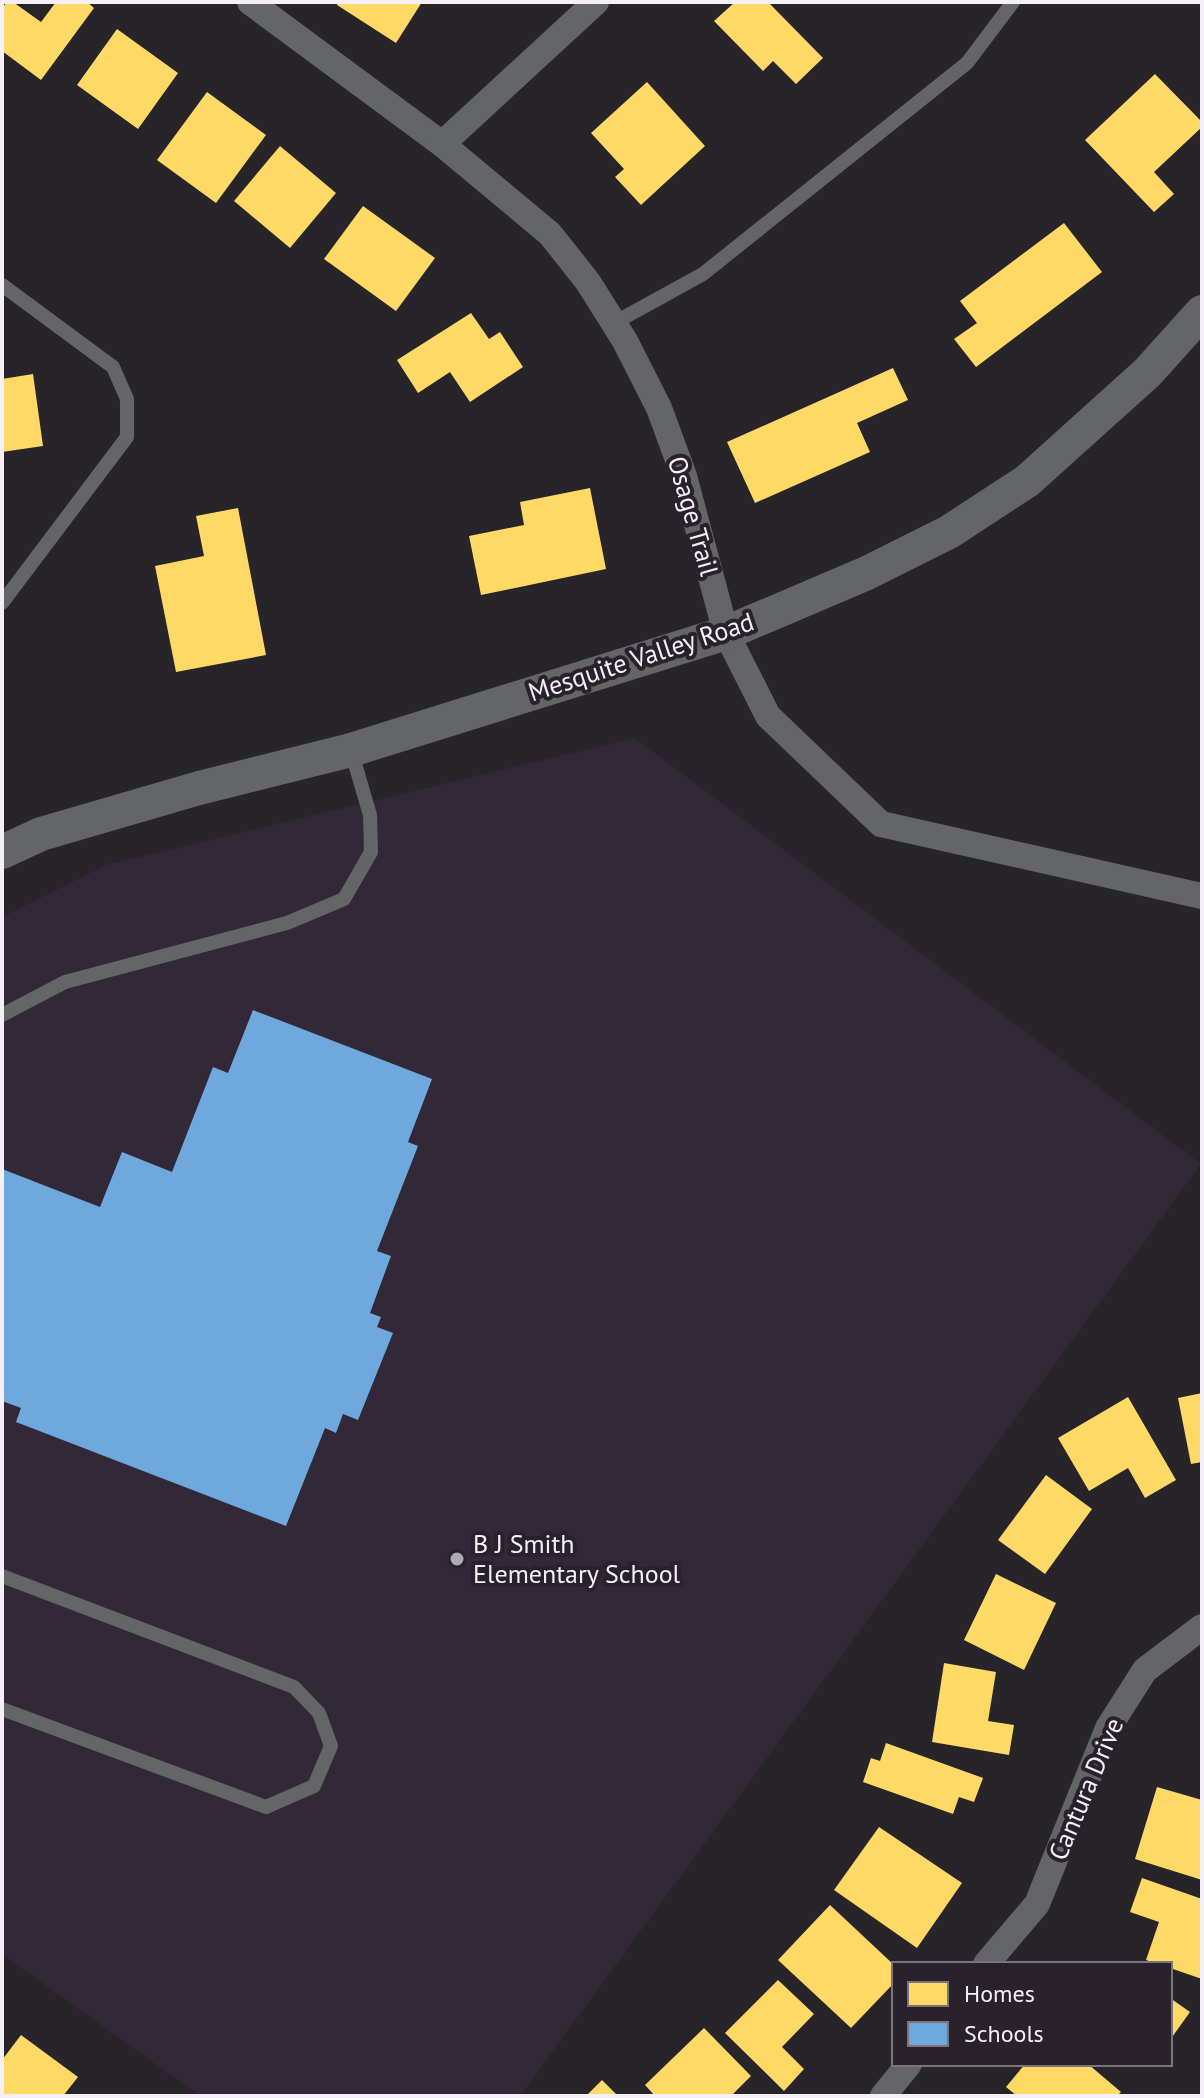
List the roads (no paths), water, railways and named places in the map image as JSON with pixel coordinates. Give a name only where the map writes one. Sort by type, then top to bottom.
[{"type":"street","name":"Osage Trail","points":[[250,2],[442,144],[550,234],[588,282],[614,323],[659,408],[684,476],[726,633],[768,716],[881,824],[1202,896]]},
{"type":"street","points":[[442,144],[596,2]]},
{"type":"street","name":"Mesquite Valley Road","points":[[2,852],[55,830],[199,788],[351,750],[726,633],[867,573],[949,532],[1027,481],[1147,373],[1202,312]]},
{"type":"street","name":"Cantura Drive","points":[[988,1962],[1037,1904],[1108,1728],[1145,1670],[1202,1627]]},
{"type":"street","points":[[883,2096],[907,2066]]},
{"type":"lane","points":[[614,323],[703,274],[967,63],[1013,2]]},
{"type":"lane","points":[[2,285],[113,367],[127,399],[127,437],[2,603]]},
{"type":"lane","points":[[2,1015],[65,982],[287,923],[344,899],[371,852],[370,815],[351,750]]},
{"type":"lane","points":[[2,1576],[294,1687],[319,1713],[331,1746],[314,1786],[266,1807],[2,1709]]},
{"type":"place","name":"B J Smith Elementary School","points":[[457,1559]]}]
